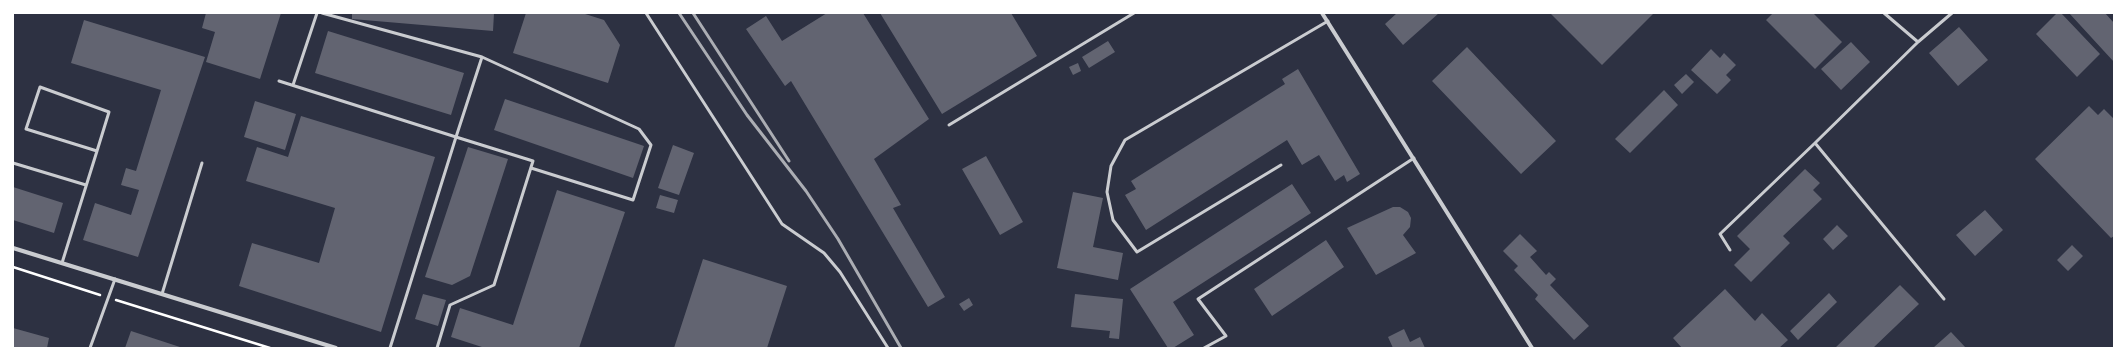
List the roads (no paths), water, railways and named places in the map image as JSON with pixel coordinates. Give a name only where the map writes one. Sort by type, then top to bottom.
[{"type":"street","points":[[1322,13],[1532,348]]},
{"type":"street","points":[[13,248],[336,348]]},
{"type":"lane","points":[[293,85],[317,13]]},
{"type":"lane","points":[[322,13],[482,57],[639,129],[651,145],[633,200],[531,168]]},
{"type":"lane","points":[[646,13],[782,224],[824,253],[840,272],[888,348]]},
{"type":"lane","points":[[949,125],[1134,13]]},
{"type":"lane","points":[[1884,13],[1918,42]]},
{"type":"lane","points":[[1730,250],[1720,234],[1918,42],[1952,13]]},
{"type":"lane","points":[[1281,165],[1137,252],[1113,220],[1108,192],[1111,166],[1125,140],[1328,22]]},
{"type":"lane","points":[[390,348],[482,57]]},
{"type":"lane","points":[[279,81],[533,160],[494,285],[450,305],[437,348]]},
{"type":"lane","points":[[62,263],[86,185],[97,151],[109,112],[40,87],[26,129],[97,151]]},
{"type":"lane","points":[[1814,143],[1944,299]]},
{"type":"lane","points":[[1204,348],[1226,336],[1198,299],[1414,158]]},
{"type":"lane","points":[[13,163],[86,185]]},
{"type":"lane","points":[[162,294],[202,163]]},
{"type":"lane","points":[[90,348],[115,279]]},
{"type":"railway","points":[[679,13],[747,115],[806,191],[838,239],[901,348]]},
{"type":"railway","points":[[693,13],[789,161]]}]
